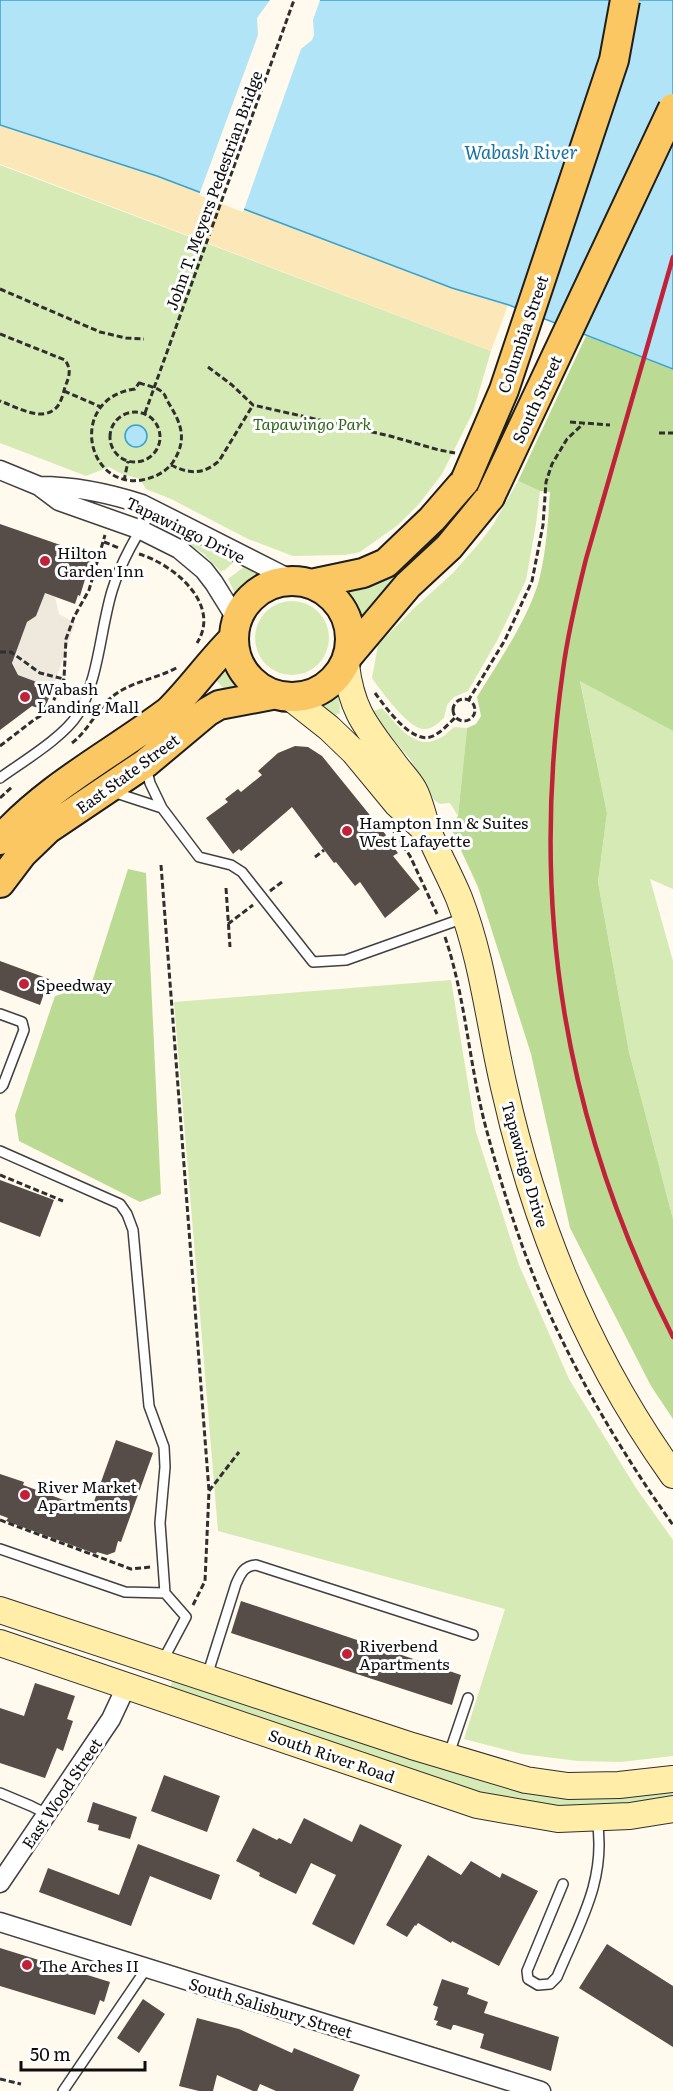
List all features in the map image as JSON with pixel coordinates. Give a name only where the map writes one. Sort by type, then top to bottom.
[{"type":"main road","name":"Columbia Street","points":[[302,582],[363,573],[387,563],[432,519],[465,481],[504,390],[614,60],[625,0]]},
{"type":"main road","name":"South Street","points":[[347,660],[408,585],[449,547],[490,497],[673,108]]},
{"type":"main road","points":[[302,582],[328,591],[348,616],[351,632],[347,660],[333,681],[321,690],[306,696],[281,696],[256,686],[244,673],[236,657],[235,629],[246,603],[259,591],[276,583],[302,582]]},
{"type":"main road","name":"East State Street","points":[[0,840],[44,797],[169,711],[184,696],[235,629]]},
{"type":"main road","name":"Tapawingo Drive","points":[[347,660],[348,684],[363,723],[414,790],[429,833],[450,875],[466,917],[483,973],[506,1098],[526,1174],[552,1250],[581,1318],[614,1381],[673,1475]]},
{"type":"main road","name":"Tapawingo Drive","points":[[281,696],[329,728],[354,752],[397,804],[429,833]]},
{"type":"main road","name":"East State Street","points":[[0,883],[22,854],[48,830],[146,764],[207,712],[219,705],[281,696]]},
{"type":"main road","name":"South River Road","points":[[0,1610],[206,1679],[526,1780],[568,1786],[619,1785],[673,1779]]},
{"type":"main road","points":[[0,1628],[133,1671],[151,1672],[162,1664]]},
{"type":"main road","name":"South River Road","points":[[0,1643],[123,1695],[252,1728],[477,1805],[558,1819],[630,1816],[673,1809]]},
{"type":"street","name":"Tapawingo Drive","points":[[0,470],[39,486],[59,501],[141,530],[179,549],[204,570],[235,629]]},
{"type":"street","name":"Tapawingo Drive","points":[[39,486],[75,488],[119,496],[153,509],[197,534],[302,582]]},
{"type":"street","name":"East Wood Street","points":[[0,1883],[123,1695]]},
{"type":"street","name":"South Salisbury Street","points":[[0,1922],[541,2091]]},
{"type":"lane","points":[[0,778],[55,738],[77,716],[87,695],[94,671],[112,591],[129,551],[153,509]]},
{"type":"lane","points":[[146,764],[150,783],[162,808],[199,857],[231,866],[242,872],[314,962],[346,960],[466,917]]},
{"type":"lane","points":[[106,790],[162,808]]},
{"type":"lane","points":[[0,1014],[22,1022],[24,1030],[0,1088]]},
{"type":"lane","points":[[0,1151],[120,1204],[133,1230],[149,1406],[164,1447],[165,1467],[160,1523],[165,1593],[186,1617],[162,1664]]},
{"type":"lane","points":[[0,1549],[125,1592],[165,1593]]},
{"type":"lane","points":[[206,1679],[236,1584],[243,1570],[249,1566],[256,1565],[473,1635]]},
{"type":"lane","points":[[448,1757],[468,1698]]},
{"type":"lane","points":[[0,1793],[47,1814]]},
{"type":"lane","points":[[562,1884],[527,1971],[528,1980],[538,1985],[550,1984],[557,1977],[595,1886],[600,1850],[597,1818]]},
{"type":"lane","points":[[63,2091],[146,1969]]},
{"type":"path","name":"John T. Meyers Pedestrian Bridge","points":[[145,413],[294,0]]},
{"type":"path","points":[[0,289],[100,332],[126,339],[144,339]]},
{"type":"path","points":[[0,334],[65,360],[69,366],[70,375],[54,410],[45,414],[37,414],[0,401]]},
{"type":"path","points":[[208,367],[253,405],[457,453]]},
{"type":"path","points":[[140,383],[154,388],[164,393],[178,418],[181,442],[171,465],[161,474],[150,479],[124,480],[110,473],[100,463],[93,449],[91,434],[94,420],[101,406],[118,392],[135,389],[140,383]]},
{"type":"path","points":[[64,391],[101,406]]},
{"type":"path","points":[[171,465],[192,472],[201,472],[211,468],[219,460],[253,405]]},
{"type":"path","points":[[128,412],[145,413],[157,424],[160,441],[152,456],[137,462],[128,461],[115,452],[111,445],[111,428],[115,421],[128,412]]},
{"type":"path","points":[[570,422],[610,425]]},
{"type":"path","points":[[468,700],[505,640],[532,581],[543,525],[546,482],[552,464],[567,439],[584,423]]},
{"type":"path","points":[[659,433],[673,433]]},
{"type":"path","points":[[124,480],[128,461]]},
{"type":"path","points":[[0,746],[35,719],[48,712],[64,679],[66,639],[74,617],[89,590],[104,542],[121,548]]},
{"type":"path","points":[[140,554],[166,565],[189,587],[200,604],[204,625],[201,637],[193,649]]},
{"type":"path","points":[[0,652],[11,652],[40,673],[64,679]]},
{"type":"path","points":[[70,744],[87,730],[100,710],[114,695],[130,686],[172,670],[184,660]]},
{"type":"path","points":[[375,693],[409,732],[419,737],[435,735],[456,717]]},
{"type":"path","points":[[462,699],[468,700],[474,709],[472,716],[466,720],[456,717],[453,708],[456,702],[462,699]]},
{"type":"path","points":[[0,798],[15,785]]},
{"type":"path","points":[[315,857],[324,850]]},
{"type":"path","points":[[161,865],[209,1491],[205,1581],[186,1617]]},
{"type":"path","points":[[269,892],[282,882]]},
{"type":"path","points":[[226,888],[230,947]]},
{"type":"path","points":[[228,924],[255,903]]},
{"type":"path","points":[[0,1175],[63,1201]]},
{"type":"path","points":[[209,1491],[238,1452]]},
{"type":"path","points":[[0,1520],[131,1569],[163,1565]]},
{"type":"path","points":[[0,2079],[21,2084]]},
{"type":"green space","name":"Tapawingo Park","points":[[0,165],[491,351],[473,412],[442,474],[419,504],[398,525],[360,552],[345,555],[293,556],[248,539],[171,499],[146,489],[140,479],[122,474],[109,467],[86,476],[0,443]]},
{"type":"green space","points":[[586,336],[673,369],[673,731],[580,681],[607,813],[598,882],[629,1052],[673,1219],[673,1419],[651,1386],[570,1228],[531,1054],[478,887],[453,833],[454,821],[458,816],[467,728],[476,724],[481,716],[477,697],[511,642],[533,599],[543,562],[550,492],[540,491],[518,481]]},
{"type":"green space","points":[[518,481],[540,491],[526,580],[498,639],[468,691],[454,697],[447,705],[444,718],[435,726],[426,729],[417,727],[395,708],[372,678],[378,645],[453,573],[481,541],[493,525]]},
{"type":"green space","points":[[461,510],[441,543],[363,618],[359,618],[344,591],[423,543]]},
{"type":"green space","points":[[184,540],[235,561],[221,572],[204,554]]},
{"type":"green space","points":[[245,566],[262,573],[236,595],[228,579]]},
{"type":"green space","points":[[285,601],[299,601],[313,607],[323,617],[329,631],[329,645],[323,659],[313,669],[299,675],[285,675],[271,669],[261,659],[255,645],[255,631],[261,617],[271,607]]},
{"type":"green space","points":[[228,664],[241,685],[224,689],[214,678]]},
{"type":"green space","points":[[580,680],[673,731],[673,889],[650,879],[673,961],[673,1219],[629,1052],[598,882],[607,813]]},
{"type":"green space","points":[[337,693],[339,694],[340,713],[334,716],[321,705]]},
{"type":"green space","points":[[382,708],[406,734],[421,741],[429,742],[440,738],[454,727],[467,728],[458,816],[450,803],[440,804],[434,800],[410,759],[371,712]]},
{"type":"green space","points":[[128,869],[146,873],[161,1194],[140,1202],[19,1141],[15,1115],[55,996],[91,985]]},
{"type":"green space","points":[[451,980],[476,1132],[519,1265],[569,1379],[636,1488],[673,1540],[673,1756],[620,1762],[578,1761],[522,1754],[464,1739],[505,1609],[218,1531],[174,1002]]},
{"type":"green space","points":[[173,1679],[471,1778],[513,1788],[673,1790],[673,1798],[632,1806],[592,1808],[532,1803],[493,1795],[170,1689]]},
{"type":"sand","points":[[0,125],[157,176],[452,288],[508,305],[491,351],[0,164]]},
{"type":"shaded area","points":[[43,592],[55,597],[59,614],[75,623],[53,688],[18,675],[11,658],[22,628],[29,621]]},
{"type":"water","name":"Wabash River","points":[[0,0],[673,0],[673,369],[509,305],[452,288],[157,176],[0,125]]},
{"type":"water","points":[[136,425],[144,428],[147,436],[144,444],[136,447],[128,444],[125,436],[128,428]]},
{"type":"pier","points":[[270,0],[320,0],[313,20],[314,35],[312,40],[301,49],[243,212],[199,195],[258,35],[257,18]]},
{"type":"building","points":[[0,524],[92,556],[80,596],[78,595],[75,604],[45,593],[36,616],[27,622],[12,663],[18,675],[53,688],[44,710],[32,706],[0,730]]},
{"type":"building","name":"Hampton Inn & Suites West Lafayette","points":[[295,746],[308,747],[322,756],[386,835],[398,853],[393,856],[420,889],[385,918],[360,882],[355,886],[336,862],[334,863],[292,807],[241,851],[239,849],[233,854],[206,818],[228,802],[225,799],[238,789],[241,792],[262,775],[258,771],[278,753]]},
{"type":"building","name":"Speedway","points":[[0,961],[49,979],[40,1005],[0,990]]},
{"type":"building","points":[[0,1180],[54,1200],[40,1237],[0,1222]]},
{"type":"building","name":"River Market Apartments","points":[[116,1440],[153,1453],[121,1542],[118,1541],[115,1552],[107,1555],[97,1552],[96,1554],[6,1521],[8,1518],[0,1515],[0,1474],[91,1510]]},
{"type":"building","name":"Riverbend Apartments","points":[[241,1601],[461,1675],[452,1705],[231,1633]]},
{"type":"building","points":[[35,1683],[75,1696],[67,1719],[73,1721],[63,1751],[57,1748],[45,1778],[0,1763],[0,1708],[24,1716]]},
{"type":"building","points":[[164,1775],[220,1796],[207,1832],[151,1811]]},
{"type":"building","points":[[93,1802],[137,1817],[130,1839],[98,1830],[99,1825],[87,1822]]},
{"type":"building","points":[[304,1818],[352,1842],[360,1824],[402,1845],[354,1945],[312,1924],[336,1875],[311,1863],[296,1894],[259,1876],[260,1873],[236,1861],[253,1828],[291,1844]]},
{"type":"building","points":[[138,1844],[220,1875],[211,1900],[150,1876],[131,1926],[39,1892],[48,1868],[119,1895]]},
{"type":"building","points":[[428,1855],[461,1875],[471,1861],[500,1878],[502,1873],[538,1891],[499,1966],[452,1941],[451,1943],[418,1923],[407,1937],[386,1925]]},
{"type":"building","points":[[607,1944],[673,1986],[673,2047],[579,1988]]},
{"type":"building","name":"The Arches II","points":[[0,1948],[110,1982],[104,2002],[100,2000],[95,2015],[0,1986]]},
{"type":"building","points":[[442,1979],[469,1988],[467,1994],[488,2002],[484,2013],[559,2037],[551,2071],[480,2048],[484,2034],[455,2025],[451,2030],[436,2025],[438,2021],[434,2020],[438,2007],[433,2005]]},
{"type":"building","points":[[143,1999],[165,2014],[139,2053],[117,2038]]},
{"type":"building","points":[[197,2018],[239,2029],[292,2053],[294,2048],[360,2075],[353,2091],[276,2091],[260,2084],[257,2091],[253,2091],[217,2075],[213,2091],[199,2091],[179,2086]]},
{"type":"railway","points":[[673,257],[586,559],[567,642],[553,758],[551,845],[554,929],[564,1012],[581,1095],[605,1176],[636,1257],[673,1337]]},
{"type":"place","name":"Hilton Garden Inn","points":[[45,561]]},
{"type":"place","name":"Wabash Landing Mall","points":[[25,697]]},
{"type":"place","name":"Hampton Inn & Suites West Lafayette","points":[[347,831]]},
{"type":"place","name":"Speedway","points":[[24,984]]},
{"type":"place","name":"River Market Apartments","points":[[25,1495]]},
{"type":"place","name":"Riverbend Apartments","points":[[347,1654]]},
{"type":"place","name":"The Arches II","points":[[27,1965]]}]
